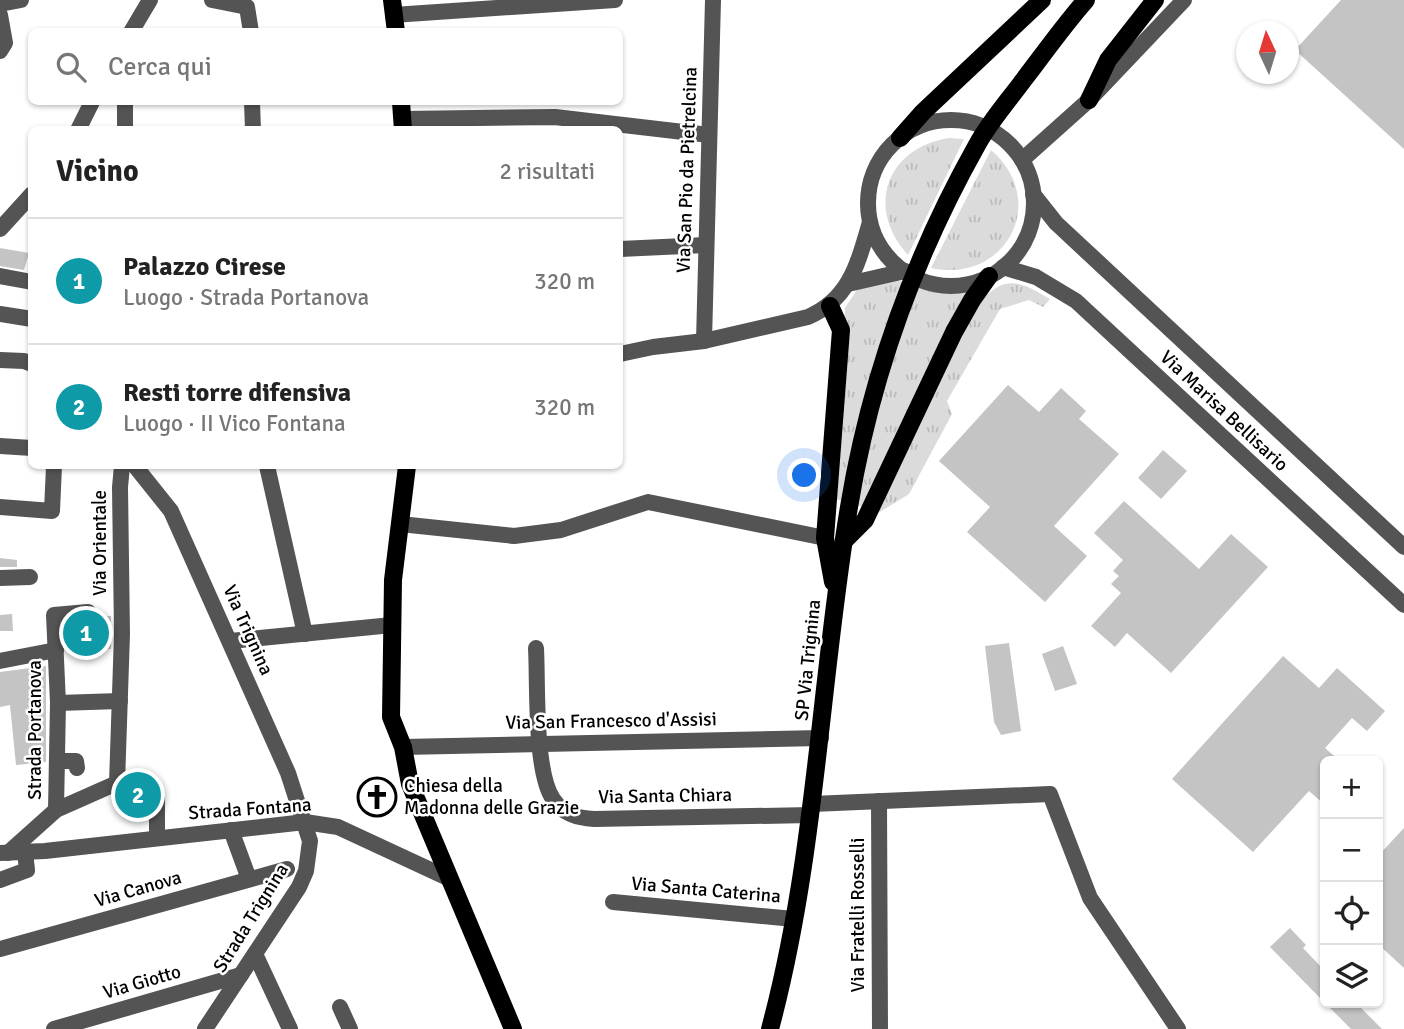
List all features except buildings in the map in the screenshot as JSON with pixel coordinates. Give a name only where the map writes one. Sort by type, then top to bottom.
[{"type":"main road","points":[[900,138],[923,112],[1042,0]]},
{"type":"main road","points":[[912,266],[977,144],[1086,0]]},
{"type":"main road","points":[[1089,100],[1108,60],[1155,0]]},
{"type":"main road","name":"SP Via Trignina","points":[[770,1029],[782,984],[811,809],[844,541],[870,409],[912,266]]},
{"type":"main road","points":[[844,541],[865,520],[954,332],[972,300],[996,272]]},
{"type":"main road","points":[[830,306],[841,330],[825,538],[836,598]]},
{"type":"main road","points":[[407,469],[393,580],[391,717],[403,747],[410,784],[513,1029]]},
{"type":"street","points":[[0,4],[21,0]]},
{"type":"street","points":[[133,28],[150,0]]},
{"type":"street","points":[[212,0],[247,7],[250,28]]},
{"type":"street","points":[[394,15],[615,0]]},
{"type":"street","name":"Via San Pio da Pietrelcina","points":[[704,341],[713,0]]},
{"type":"street","points":[[1022,160],[1089,100],[1184,0]]},
{"type":"street","points":[[0,15],[5,43],[0,51]]},
{"type":"street","points":[[80,126],[90,105]]},
{"type":"street","points":[[125,105],[125,126]]},
{"type":"street","points":[[252,105],[253,126]]},
{"type":"street","points":[[403,117],[555,117],[709,135]]},
{"type":"street","points":[[623,353],[704,341],[808,317],[830,306],[848,284],[870,222],[869,191],[873,176],[884,155],[900,138],[927,124],[958,120],[988,129],[1012,147],[1022,160],[1034,194],[1030,227],[1019,249],[996,272],[961,285],[918,279],[912,266],[883,250],[870,222]]},
{"type":"street","name":"Via Marisa Bellisario","points":[[1034,194],[1056,223],[1404,547]]},
{"type":"street","points":[[0,229],[28,198]]},
{"type":"street","points":[[623,249],[706,245]]},
{"type":"street","points":[[848,284],[912,266]]},
{"type":"street","name":"Via Marisa Bellisario","points":[[996,272],[1036,277],[1076,302],[1404,605]]},
{"type":"street","points":[[0,276],[28,281]]},
{"type":"street","points":[[0,314],[28,318]]},
{"type":"street","points":[[0,360],[28,362]]},
{"type":"street","points":[[0,446],[28,449]]},
{"type":"street","points":[[0,507],[52,511],[54,469]]},
{"type":"street","name":"Via Orientale","points":[[117,783],[122,592],[121,486],[135,469]]},
{"type":"street","name":"Via Trignina","points":[[139,469],[171,511],[288,773],[304,822]]},
{"type":"street","points":[[268,469],[305,634]]},
{"type":"street","points":[[400,524],[514,536],[561,530],[648,502],[825,538]]},
{"type":"street","points":[[0,578],[30,577]]},
{"type":"street","points":[[107,611],[115,611],[122,592]]},
{"type":"street","name":"Strada Portanova","points":[[56,810],[58,703],[54,615],[88,612]]},
{"type":"street","points":[[230,641],[393,625]]},
{"type":"street","name":"Via Santa Chiara","points":[[536,648],[545,782],[553,799],[566,813],[578,818],[811,809],[878,801],[1050,794],[1090,898],[1178,1029]]},
{"type":"street","points":[[0,661],[56,650]]},
{"type":"street","points":[[58,703],[120,701]]},
{"type":"street","name":"Via San Francesco d'Assisi","points":[[403,747],[821,738]]},
{"type":"street","points":[[57,761],[76,761],[77,768]]},
{"type":"street","points":[[4,853],[56,810],[117,783],[149,790],[157,796],[157,837]]},
{"type":"street","name":"Via Fratelli Rosselli","points":[[878,801],[880,1029]]},
{"type":"street","name":"Strada Fontana","points":[[4,853],[304,822],[338,827],[450,879]]},
{"type":"street","name":"Strada Trignina","points":[[205,1029],[299,887],[306,871],[310,841],[304,822]]},
{"type":"street","points":[[231,830],[249,879]]},
{"type":"street","points":[[0,880],[27,870],[25,852]]},
{"type":"street","name":"Via Canova","points":[[0,949],[287,869]]},
{"type":"street","name":"Via Santa Caterina","points":[[613,902],[794,919]]},
{"type":"street","points":[[255,954],[290,1029]]},
{"type":"street","name":"Via Giotto","points":[[54,1029],[241,975]]},
{"type":"street","points":[[340,1007],[350,1029]]},
{"type":"green space","points":[[949,138],[964,139],[908,255],[895,237],[887,218],[885,200],[889,183],[897,167],[910,154],[927,144]]},
{"type":"green space","points":[[991,150],[1008,170],[1017,192],[1018,214],[1011,234],[998,251],[980,263],[958,270],[931,268]]},
{"type":"green space","points":[[895,279],[922,289],[968,292],[984,298],[1000,286],[1016,284],[1050,299],[1043,307],[1029,300],[1000,309],[947,401],[952,414],[909,494],[880,512],[832,498],[845,308],[858,288]]},
{"type":"place","name":"Palazzo Cirese","points":[[86,633]]},
{"type":"place","name":"Resti torre difensiva","points":[[138,795]]},
{"type":"place","name":"Chiesa della Madonna delle Grazie","points":[[377,797]]}]
